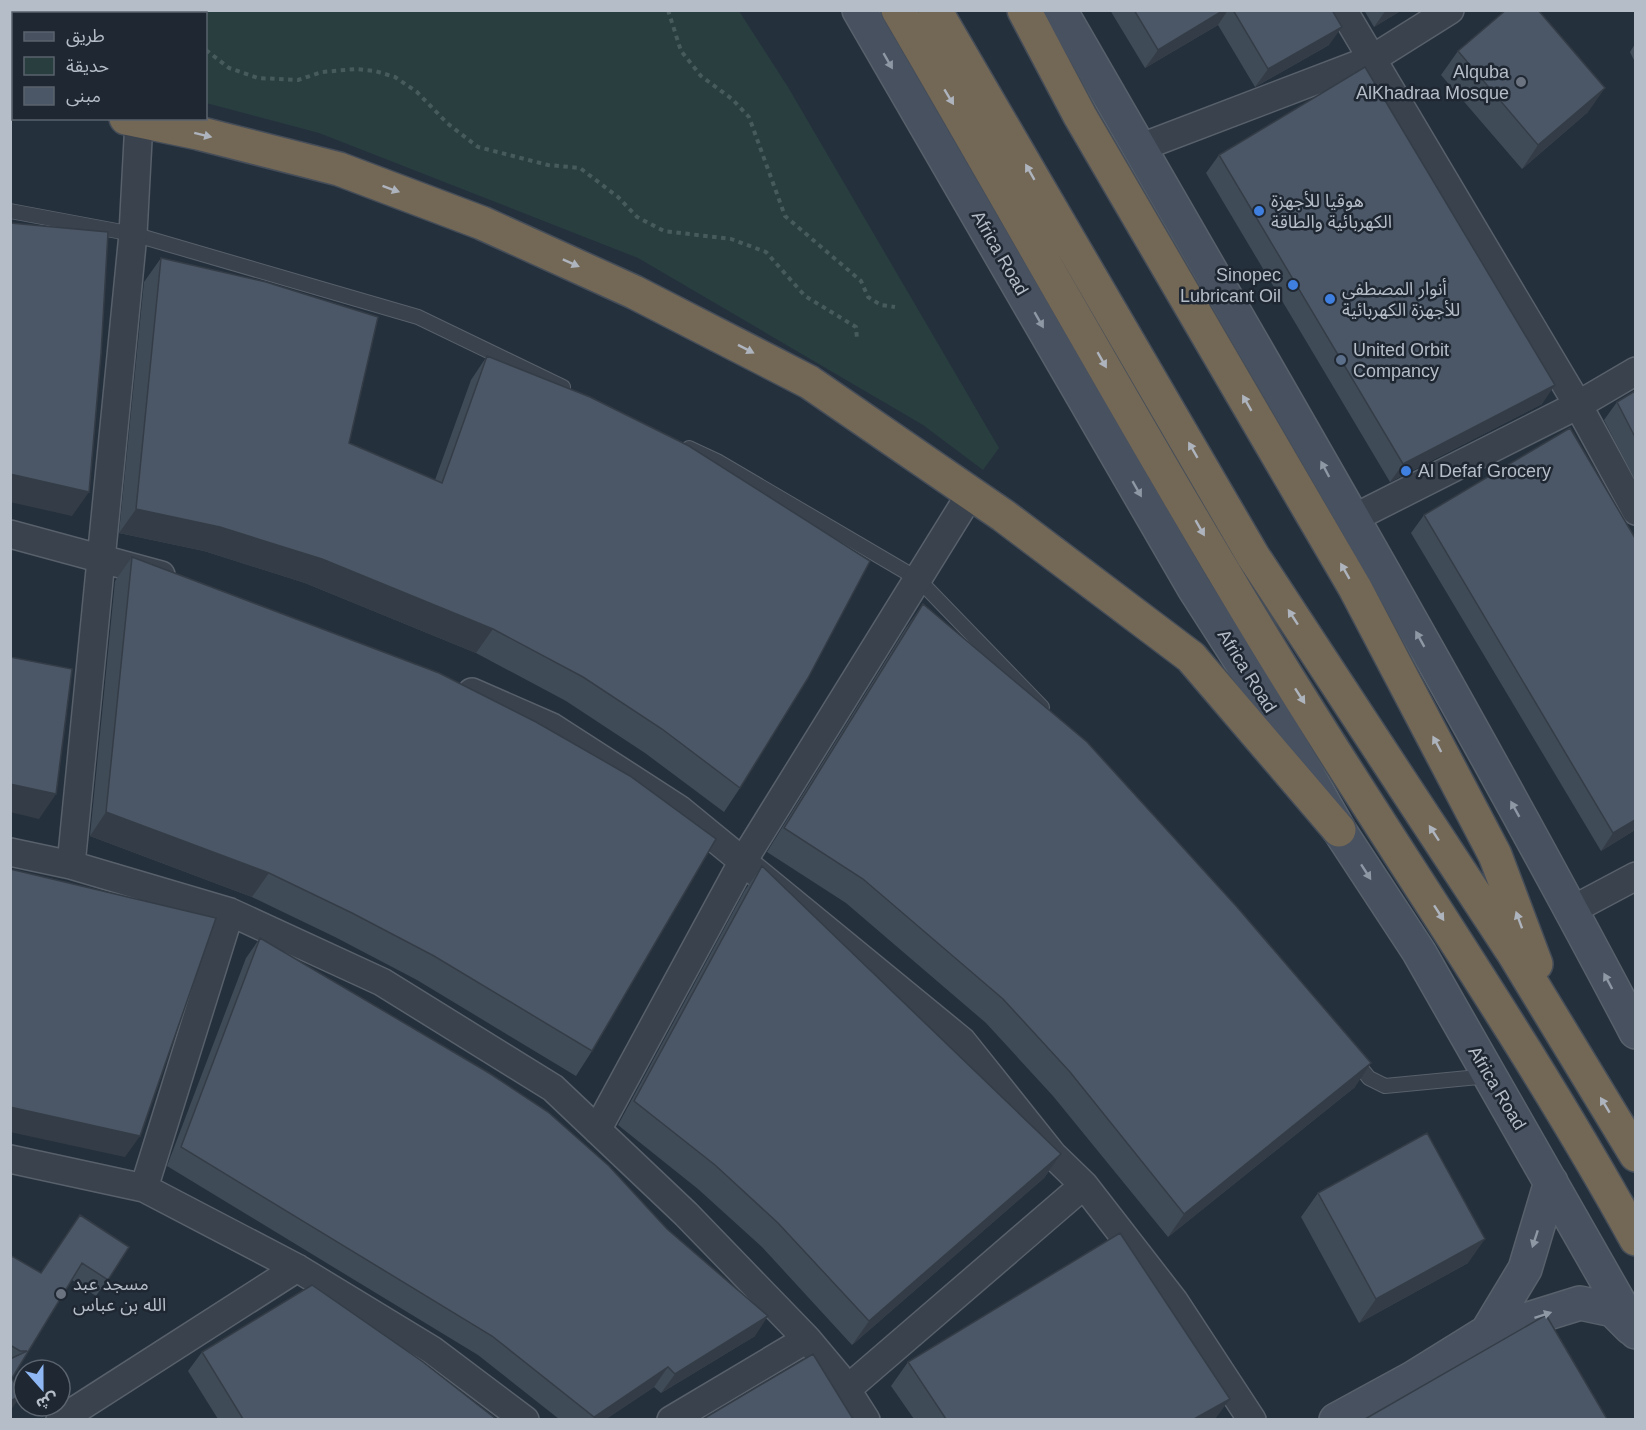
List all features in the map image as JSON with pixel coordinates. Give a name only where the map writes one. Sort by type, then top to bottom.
[{"type":"highway","name":"Africa Road","points":[[898,10],[1045,229],[1253,556],[1514,954],[1635,1155]]},
{"type":"highway","name":"Africa Road","points":[[935,10],[1045,229],[1283,669],[1503,1013],[1585,1146],[1635,1239]]},
{"type":"highway","points":[[1024,10],[1080,116],[1355,588],[1463,793],[1495,855],[1562,1034]]},
{"type":"highway","points":[[132,120],[339,169],[482,223],[634,292],[809,382],[971,493],[1191,657],[1339,830]]},
{"type":"street","name":"Africa Road","points":[[859,10],[1194,588],[1260,691],[1339,830],[1419,952],[1635,1332]]},
{"type":"street","points":[[1060,10],[1294,412],[1572,910],[1635,1032]]},
{"type":"street","points":[[1343,10],[1578,405],[1635,512]]},
{"type":"street","points":[[1139,148],[1372,59],[1450,10]]},
{"type":"street","points":[[71,865],[133,234],[132,120]]},
{"type":"street","points":[[1352,519],[1578,405],[1635,371]]},
{"type":"street","points":[[597,1130],[743,861],[971,493]]},
{"type":"street","points":[[10,534],[101,557],[181,581]]},
{"type":"street","points":[[445,680],[552,727],[679,809],[962,1041],[1053,1155],[1084,1185],[1174,1301],[1252,1419]]},
{"type":"street","points":[[10,852],[71,865],[230,912],[382,982],[553,1088],[686,1214],[807,1339],[838,1376],[866,1419]]},
{"type":"street","points":[[1572,910],[1635,876]]},
{"type":"street","points":[[144,1188],[230,912]]},
{"type":"street","points":[[10,1159],[144,1188],[297,1268],[432,1350],[525,1419]]},
{"type":"street","points":[[1487,1332],[1525,1269],[1551,1182]]},
{"type":"street","points":[[846,1390],[1084,1185]]},
{"type":"street","points":[[60,1419],[297,1268]]},
{"type":"street","points":[[1336,1419],[1413,1378],[1487,1332],[1580,1303],[1613,1310],[1635,1332]]},
{"type":"street","points":[[671,1419],[807,1339]]},
{"type":"lane","points":[[10,212],[133,234],[418,317],[578,394]]},
{"type":"lane","points":[[674,441],[717,461],[918,579],[1056,721]]},
{"type":"lane","points":[[1346,1051],[1369,1078],[1385,1086],[1489,1076]]},
{"type":"path","points":[[668,10],[681,51],[701,76],[732,99],[749,117],[785,216],[861,281],[868,297],[881,305],[896,307]]},
{"type":"path","points":[[207,51],[229,68],[258,78],[298,80],[322,72],[356,69],[375,71],[395,77],[417,92],[447,123],[478,147],[548,165],[580,168],[618,197],[637,217],[664,231],[731,239],[766,252],[805,296],[856,327],[857,339]]},
{"type":"green space","points":[[10,11],[739,11],[788,87],[999,448],[983,470],[923,425],[638,258],[319,133],[207,103],[207,12],[12,12],[11,59]]},
{"type":"building","points":[[1134,10],[1224,10],[1158,50]]},
{"type":"building","points":[[1233,10],[1332,10],[1342,27],[1268,69]]},
{"type":"building","points":[[1506,10],[1538,10],[1605,88],[1538,145],[1458,51]]},
{"type":"building","points":[[1365,67],[1555,385],[1403,464],[1219,155]]},
{"type":"building","points":[[10,223],[108,232],[101,354],[89,492],[10,474]]},
{"type":"building","points":[[161,258],[266,282],[378,317],[349,443],[442,483],[487,356],[590,397],[689,446],[870,561],[808,678],[740,788],[662,729],[583,677],[493,629],[322,559],[220,527],[136,509]]},
{"type":"building","points":[[1635,391],[1635,437],[1617,402]]},
{"type":"building","points":[[1570,428],[1635,538],[1635,820],[1613,833],[1424,515]]},
{"type":"building","points":[[132,557],[439,673],[536,722],[630,776],[716,839],[592,1051],[434,956],[352,913],[269,873],[106,812]]},
{"type":"building","points":[[923,604],[1087,742],[1237,907],[1371,1063],[1184,1214],[1070,1072],[1003,999],[863,879],[784,828]]},
{"type":"building","points":[[10,657],[72,669],[56,794],[10,784]]},
{"type":"building","points":[[762,866],[1061,1154],[869,1321],[778,1223],[715,1165],[634,1101]]},
{"type":"building","points":[[10,869],[216,918],[140,1136],[10,1107]]},
{"type":"building","points":[[260,938],[489,1073],[548,1112],[609,1166],[667,1229],[768,1316],[675,1374],[668,1367],[594,1417],[492,1336],[181,1147]]},
{"type":"building","points":[[1427,1133],[1485,1239],[1376,1299],[1318,1193]]},
{"type":"building","points":[[80,1215],[129,1247],[108,1280],[82,1263],[24,1358],[12,1358],[27,1351],[20,1351],[10,1345],[10,1255],[41,1273]]},
{"type":"building","points":[[1120,1233],[1230,1399],[1194,1419],[946,1419],[908,1362]]},
{"type":"building","points":[[312,1285],[423,1362],[496,1419],[243,1419],[202,1352]]},
{"type":"building","points":[[1546,1315],[1607,1419],[1365,1419]]},
{"type":"building","points":[[813,1354],[853,1419],[703,1419]]},
{"type":"building","points":[[12,1358],[12,1400],[10,1401],[10,1359]]},
{"type":"place","name":"Alquba AlKhadraa Mosque","points":[[1521,82]]},
{"type":"place","name":"هوقيا للأجهزة الكهربائية والطاقة","points":[[1259,211]]},
{"type":"place","name":"Sinopec Lubricant Oil","points":[[1293,285]]},
{"type":"place","name":"أنوار المصطفى للأجهزة الكهربائية","points":[[1330,299]]},
{"type":"place","name":"United Orbit Compancy","points":[[1341,360]]},
{"type":"place","name":"Al Defaf Grocery","points":[[1406,471]]},
{"type":"place","name":"مسجد عبد الله بن عباس","points":[[61,1294]]}]
